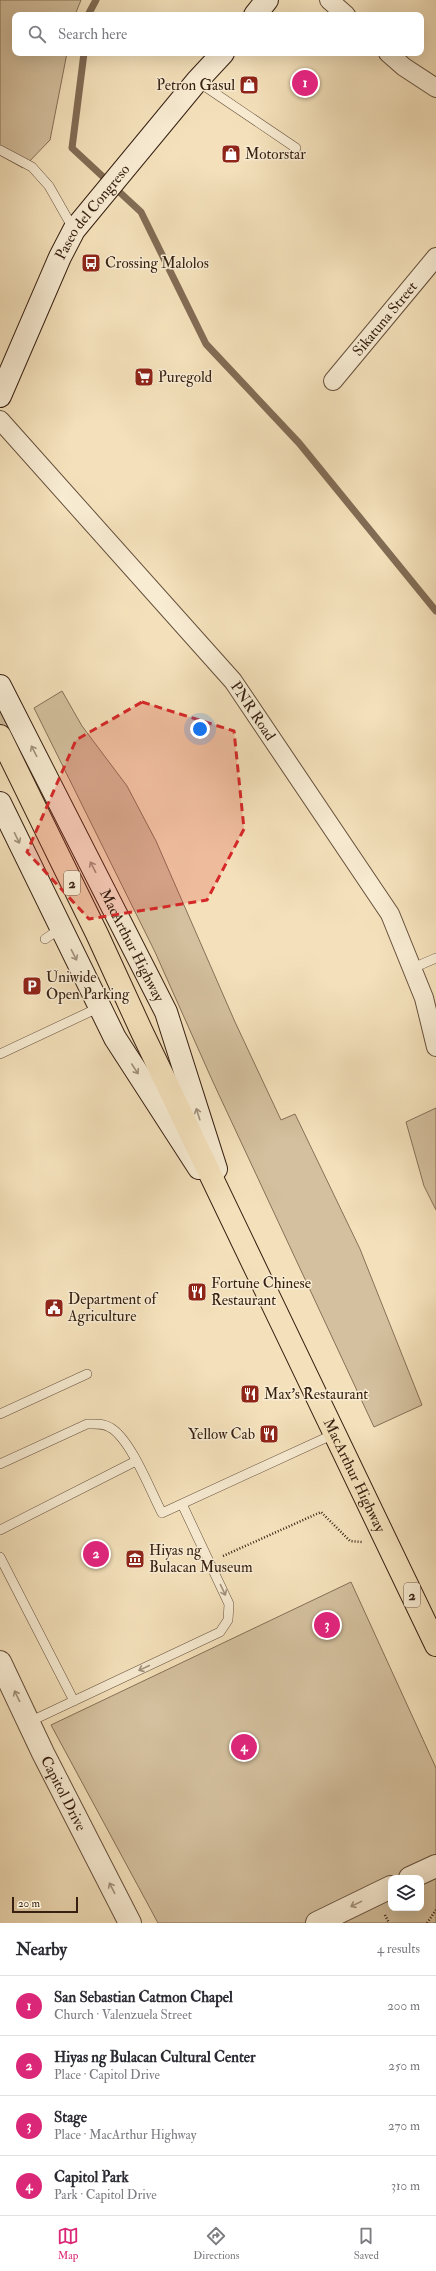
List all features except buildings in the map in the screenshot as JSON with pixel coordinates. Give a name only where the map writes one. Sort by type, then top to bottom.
[{"type":"highway","name":"MacArthur Highway","points":[[0,736],[97,934],[141,1030],[436,1645]]},
{"type":"main road","points":[[257,12],[267,0]]},
{"type":"main road","name":"Paseo del Congreso","points":[[0,396],[60,257],[74,230],[197,81],[220,56]]},
{"type":"main road","name":"MacArthur Highway","points":[[0,686],[166,1012],[231,1218]]},
{"type":"main road","name":"MacArthur Highway","points":[[0,803],[53,933],[100,1007],[115,1038],[231,1218]]},
{"type":"main road","name":"Capitol Drive","points":[[0,1662],[130,1923]]},
{"type":"main road","points":[[416,1875],[436,1866]]},
{"type":"main road","points":[[317,1923],[388,1888]]},
{"type":"street","points":[[329,0],[343,12]]},
{"type":"street","points":[[391,56],[404,67],[436,88]]},
{"type":"street","name":"Sikatuna Street","points":[[333,381],[436,257]]},
{"type":"street","name":"PNR Road","points":[[0,420],[233,680],[390,914],[424,998],[436,1047]]},
{"type":"lane","points":[[197,81],[296,148]]},
{"type":"lane","points":[[0,150],[32,167],[37,172],[49,186],[74,230]]},
{"type":"lane","points":[[413,968],[436,958]]},
{"type":"lane","points":[[0,1054],[100,1007]]},
{"type":"lane","points":[[0,1414],[87,1374]]},
{"type":"lane","points":[[0,1464],[87,1424],[102,1424],[111,1428],[122,1438],[136,1461],[162,1513],[334,1434]]},
{"type":"lane","points":[[0,1530],[136,1461]]},
{"type":"lane","points":[[29,1722],[220,1632],[228,1620],[229,1604],[182,1504]]},
{"type":"lane","points":[[0,1558],[74,1701]]},
{"type":"path","points":[[210,1563],[321,1512],[350,1541],[387,1544]]},
{"type":"path","points":[[427,1923],[436,1910]]},
{"type":"highlighted area","points":[[142,702],[234,731],[244,829],[207,900],[89,919],[27,852],[76,740]]},
{"type":"shaded area","points":[[0,0],[81,0],[76,12],[12,12],[12,56],[66,56],[50,140],[23,168],[0,155]]},
{"type":"shaded area","points":[[62,691],[82,726],[127,786],[156,841],[235,1022],[281,1120],[295,1114],[360,1249],[422,1405],[374,1427],[213,1082],[155,952],[34,708]]},
{"type":"shaded area","points":[[436,1108],[436,1210],[424,1186],[406,1122]]},
{"type":"shaded area","points":[[351,1582],[436,1768],[436,1923],[158,1923],[51,1725]]},
{"type":"waterway","points":[[90,12],[96,0]]},
{"type":"waterway","points":[[84,56],[72,148],[141,212],[206,344],[299,443],[436,611]]},
{"type":"tunnel","points":[[0,718],[17,718]]},
{"type":"place","name":"San Sebastian Catmon Chapel","points":[[305,83]]},
{"type":"place","name":"Petron Gasul","points":[[249,85]]},
{"type":"place","name":"Motorstar","points":[[231,154]]},
{"type":"place","name":"Crossing Malolos","points":[[91,263]]},
{"type":"place","name":"Puregold","points":[[144,377]]},
{"type":"place","name":"Uniwide Open Parking","points":[[32,986]]},
{"type":"place","name":"Fortune Chinese Restaurant","points":[[197,1292]]},
{"type":"place","name":"Department of Agriculture","points":[[54,1308]]},
{"type":"place","name":"Max's Restaurant","points":[[250,1394]]},
{"type":"place","name":"Yellow Cab","points":[[269,1434]]},
{"type":"place","name":"Hiyas ng Bulacan Cultural Center","points":[[96,1554]]},
{"type":"place","name":"Hiyas ng Bulacan Museum","points":[[135,1559]]},
{"type":"place","name":"Stage","points":[[327,1625]]},
{"type":"place","name":"Capitol Park","points":[[244,1747]]}]
